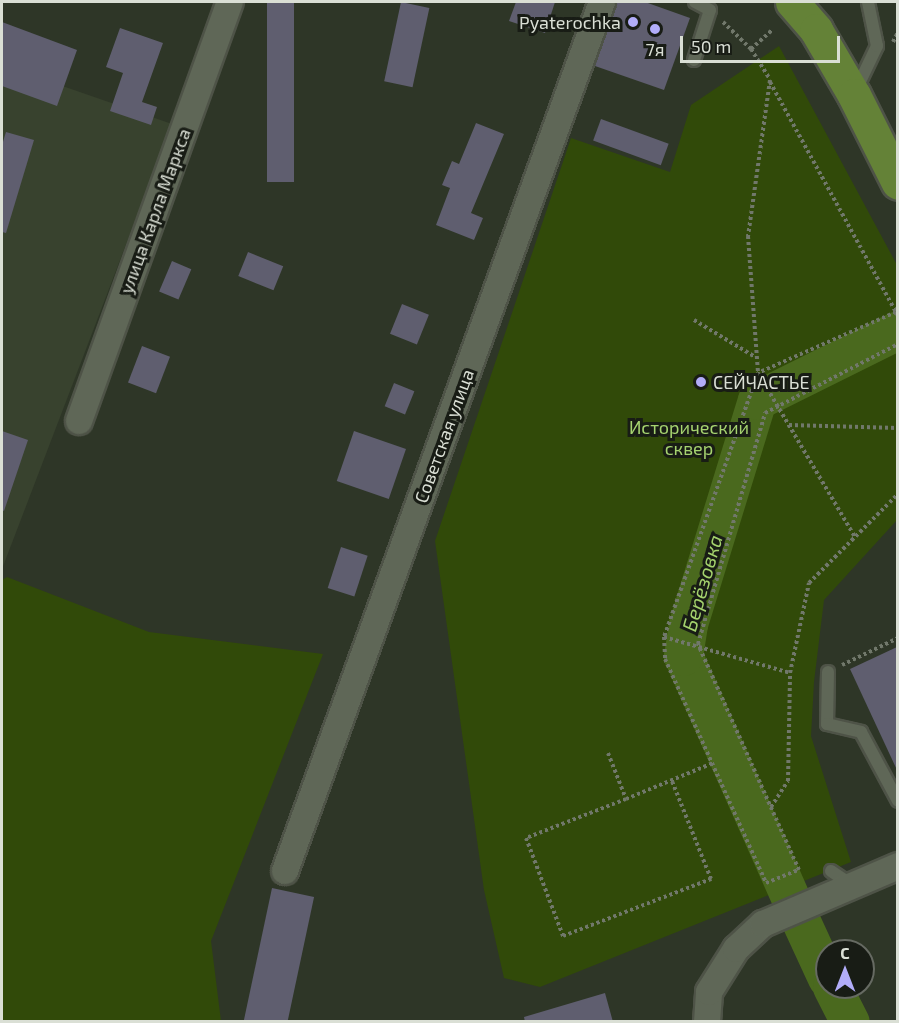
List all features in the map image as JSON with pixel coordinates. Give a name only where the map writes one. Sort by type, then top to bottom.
[{"type":"main road","points":[[792,2],[816,30],[854,95],[897,183]]},
{"type":"street","name":"улица Карла Маркса","points":[[79,422],[230,2]]},
{"type":"street","name":"Советская улица","points":[[285,872],[542,184],[602,2]]},
{"type":"street","points":[[707,1022],[709,992],[736,949],[763,924],[897,866]]},
{"type":"lane","points":[[694,60],[710,10],[695,2]]},
{"type":"lane","points":[[854,95],[878,46],[870,7]]},
{"type":"lane","points":[[828,672],[827,724],[861,732],[897,801]]},
{"type":"lane","points":[[831,871],[852,885]]},
{"type":"path","points":[[710,10],[752,49],[896,314],[758,373],[664,637],[665,659],[766,883],[799,870],[698,644],[765,413],[897,344]]},
{"type":"path","points":[[752,49],[772,30]]},
{"type":"path","points":[[770,80],[748,236],[758,373],[855,537]]},
{"type":"path","points":[[694,320],[756,358]]},
{"type":"path","points":[[789,425],[897,428]]},
{"type":"path","points":[[771,808],[788,781],[790,673],[809,583],[897,494]]},
{"type":"path","points":[[664,637],[698,644],[790,673]]},
{"type":"path","points":[[828,672],[897,638]]},
{"type":"path","points":[[608,753],[626,799]]},
{"type":"path","points":[[672,781],[711,879],[563,936],[526,838],[713,764]]},
{"type":"shaded area","points":[[2,65],[172,124],[2,569]]},
{"type":"green space","name":"Исторический сквер","points":[[779,46],[897,265],[897,520],[824,600],[814,682],[811,736],[851,862],[540,987],[504,978],[484,890],[435,541],[571,138],[670,172],[691,105]]},
{"type":"green space","points":[[7,577],[149,632],[323,654],[211,941],[221,1021],[2,1021],[2,580]]},
{"type":"building","points":[[267,2],[294,2],[294,182],[267,182]]},
{"type":"building","points":[[401,2],[429,8],[413,87],[384,81]]},
{"type":"building","points":[[516,2],[555,2],[545,33],[509,21]]},
{"type":"building","points":[[617,2],[645,2],[690,18],[664,90],[595,66]]},
{"type":"building","points":[[2,22],[77,50],[57,106],[2,86]]},
{"type":"building","points":[[120,28],[163,43],[142,102],[157,107],[151,125],[110,111],[123,73],[106,67]]},
{"type":"building","points":[[601,119],[669,144],[661,165],[593,141]]},
{"type":"building","points":[[476,123],[504,134],[471,213],[483,218],[474,240],[436,225],[450,188],[442,185],[452,161],[459,164]]},
{"type":"building","points":[[6,132],[34,140],[6,233],[2,232],[2,145]]},
{"type":"building","points":[[248,252],[283,266],[273,290],[238,276]]},
{"type":"building","points":[[172,261],[191,269],[178,300],[159,291]]},
{"type":"building","points":[[402,304],[429,315],[417,345],[390,334]]},
{"type":"building","points":[[142,346],[170,357],[156,393],[128,382]]},
{"type":"building","points":[[394,383],[414,391],[405,414],[385,406]]},
{"type":"building","points":[[2,431],[28,440],[4,511],[2,510]]},
{"type":"building","points":[[354,431],[406,449],[389,499],[337,481]]},
{"type":"building","points":[[341,547],[368,556],[354,597],[328,588]]},
{"type":"building","points":[[897,647],[897,770],[850,669]]},
{"type":"building","points":[[272,888],[314,897],[287,1022],[244,1021]]},
{"type":"building","points":[[605,993],[613,1022],[525,1022],[524,1017]]},
{"type":"waterway","name":"Берёзовка","points":[[794,906],[683,656],[688,624],[757,400],[898,330]]},
{"type":"waterway","name":"Берёзовка","points":[[798,915],[815,952]]},
{"type":"waterway","name":"Берёзовка","points":[[838,999],[850,1022]]},
{"type":"place","name":"Pyaterochka","points":[[633,22]]},
{"type":"place","name":"7я","points":[[655,29]]},
{"type":"place","name":"СЕЙЧАСТЬЕ","points":[[701,382]]}]
